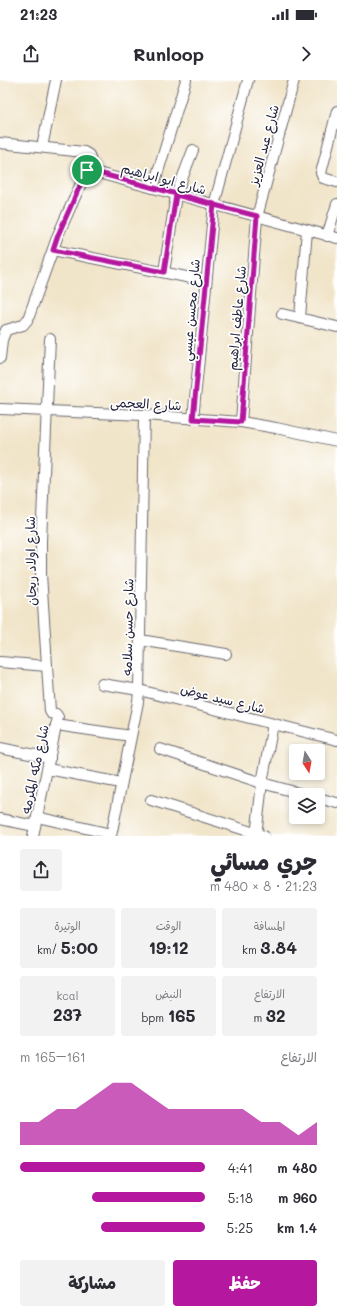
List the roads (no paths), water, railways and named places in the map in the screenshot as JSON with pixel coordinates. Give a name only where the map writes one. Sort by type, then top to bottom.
[{"type":"street","points":[[42,147],[56,80]]},
{"type":"street","points":[[153,188],[186,80]]},
{"type":"street","name":"شارع محسن عيسي","points":[[193,419],[214,204],[248,80]]},
{"type":"street","name":"شارع عبد العزيز","points":[[257,216],[294,80]]},
{"type":"street","points":[[337,111],[335,130],[321,173],[323,178],[337,182]]},
{"type":"street","points":[[0,142],[87,153],[90,158],[87,170],[58,235],[28,319],[23,325],[6,330],[2,340],[0,358]]},
{"type":"street","points":[[164,272],[176,195],[193,150]]},
{"type":"street","name":"شارع ابو ابراهيم","points":[[87,170],[337,238]]},
{"type":"street","points":[[327,236],[337,204]]},
{"type":"street","name":"شارع عاطف ابراهيم","points":[[241,422],[257,216]]},
{"type":"street","points":[[300,318],[307,230]]},
{"type":"street","points":[[53,250],[206,281]]},
{"type":"street","points":[[282,314],[337,327]]},
{"type":"street","name":"شارع اولاد ريحان","points":[[50,339],[41,542],[50,711]]},
{"type":"street","name":"شارع العجمى","points":[[0,409],[144,415],[241,422],[283,429],[337,442]]},
{"type":"street","name":"شارع حسن سلامه","points":[[111,835],[139,690],[144,415]]},
{"type":"street","points":[[140,640],[226,654]]},
{"type":"street","points":[[0,662],[47,666]]},
{"type":"street","name":"شارع سيد عوض","points":[[102,684],[139,690],[337,740]]},
{"type":"street","name":"شارع مكه المكرمه","points":[[35,826],[56,725],[57,715],[50,711]]},
{"type":"street","points":[[151,800],[258,835],[262,783],[273,724]]},
{"type":"street","points":[[56,725],[131,736]]},
{"type":"street","points":[[0,748],[50,758]]},
{"type":"street","points":[[160,749],[262,783],[289,790]]},
{"type":"street","points":[[48,769],[121,783]]},
{"type":"street","points":[[325,800],[337,803]]},
{"type":"street","points":[[0,819],[35,826],[111,835]]}]
